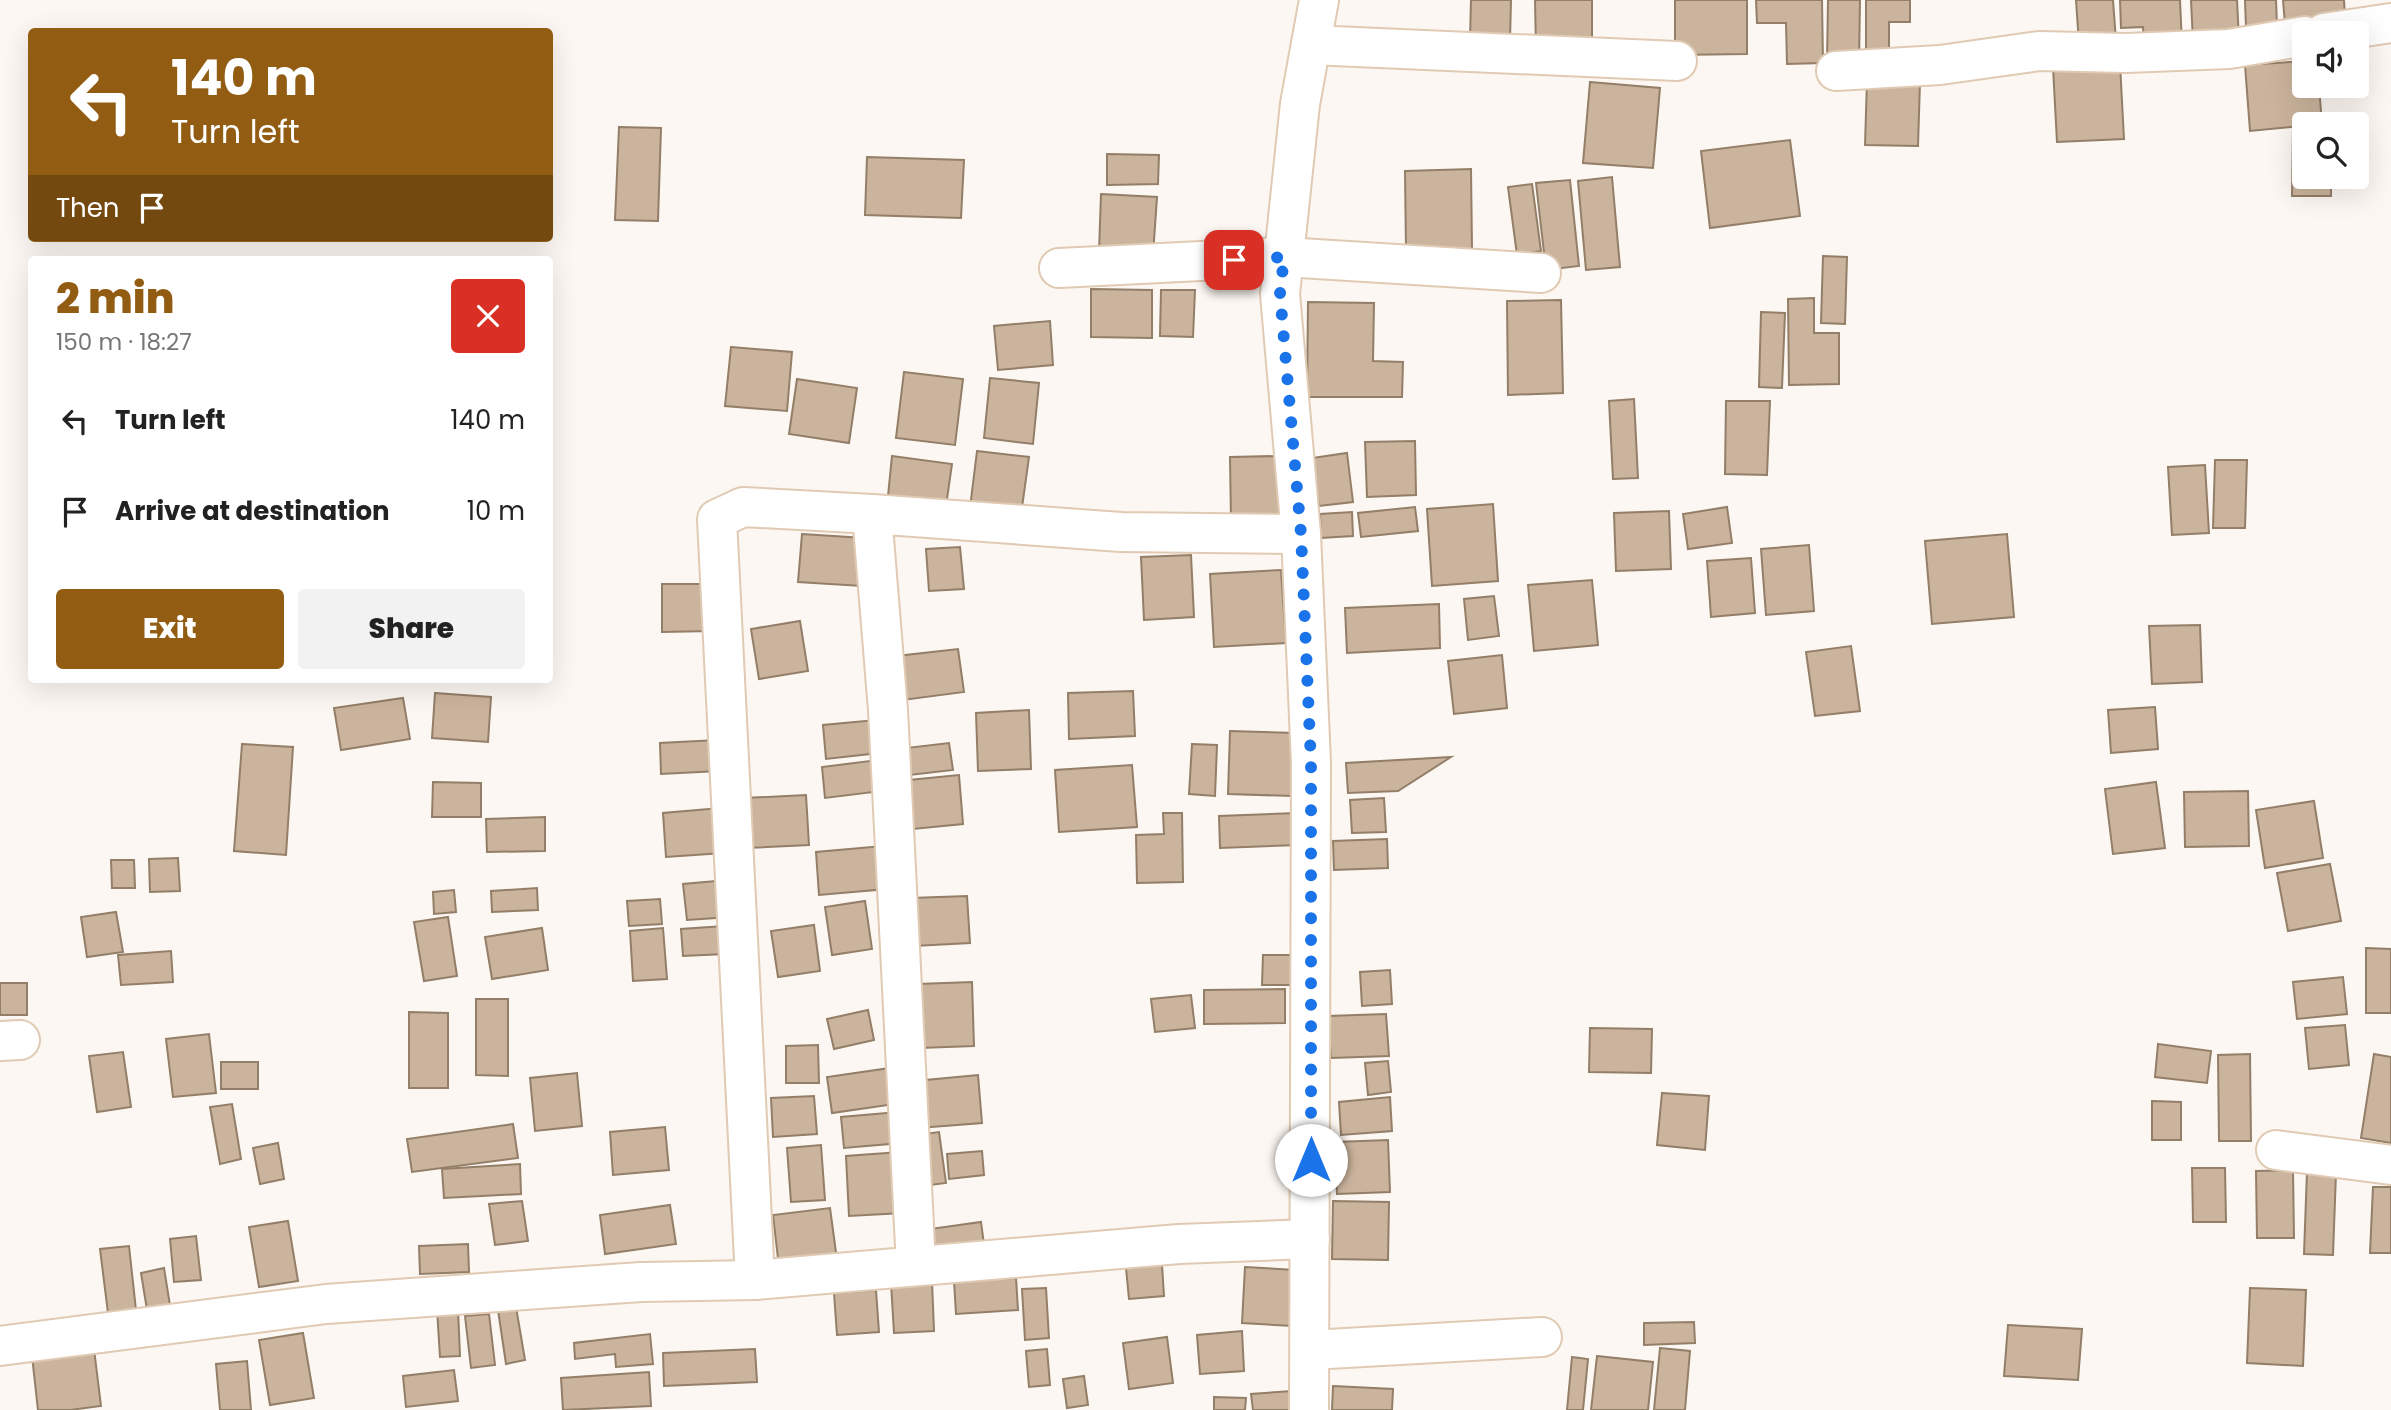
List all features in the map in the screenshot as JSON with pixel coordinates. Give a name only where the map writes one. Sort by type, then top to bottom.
[{"type":"street","points":[[1309,1410],[1311,763],[1301,534],[1280,294],[1300,104],[1319,0]]},
{"type":"street","points":[[2369,26],[2391,23]]},
{"type":"street","points":[[1836,71],[1940,65],[2039,51],[2126,53],[2229,49],[2292,39]]},
{"type":"street","points":[[1311,46],[1678,61]]},
{"type":"street","points":[[1059,268],[1284,257],[1541,273]]},
{"type":"street","points":[[755,1280],[717,519],[743,507],[1121,532],[1301,534]]},
{"type":"street","points":[[872,514],[888,710],[916,1266]]},
{"type":"street","points":[[2276,1150],[2391,1165]]},
{"type":"street","points":[[0,1346],[326,1304],[641,1282],[755,1280],[1179,1244],[1310,1239]]},
{"type":"street","points":[[1310,1350],[1542,1337]]},
{"type":"building","points":[[1471,0],[1511,0],[1510,40],[1470,39]]},
{"type":"building","points":[[1535,0],[1592,0],[1592,49],[1536,49]]},
{"type":"building","points":[[1675,0],[1747,0],[1747,54],[1675,55]]},
{"type":"building","points":[[1756,0],[1822,0],[1823,63],[1787,64],[1786,23],[1757,23]]},
{"type":"building","points":[[1828,0],[1860,0],[1859,63],[1827,62]]},
{"type":"building","points":[[1866,0],[1910,0],[1910,22],[1889,22],[1889,50],[1866,50]]},
{"type":"building","points":[[2076,0],[2113,0],[2116,41],[2079,44]]},
{"type":"building","points":[[2120,0],[2180,0],[2182,44],[2144,45],[2143,27],[2121,28]]},
{"type":"building","points":[[2191,0],[2237,0],[2239,40],[2193,42]]},
{"type":"building","points":[[2245,0],[2276,0],[2277,26],[2246,27]]},
{"type":"building","points":[[2283,0],[2344,0],[2345,18],[2292,21],[2292,23],[2285,24]]},
{"type":"building","points":[[2292,62],[2292,98],[2320,98],[2321,112],[2292,112],[2292,127],[2250,131],[2245,65]]},
{"type":"building","points":[[2120,64],[2124,139],[2057,142],[2053,67]]},
{"type":"building","points":[[1867,80],[1920,82],[1918,146],[1865,145]]},
{"type":"building","points":[[1590,82],[1660,88],[1653,168],[1583,163]]},
{"type":"building","points":[[619,127],[661,128],[658,221],[615,220]]},
{"type":"building","points":[[1790,140],[1800,216],[1710,228],[1701,151]]},
{"type":"building","points":[[1107,154],[1159,155],[1158,184],[1107,185]]},
{"type":"building","points":[[867,157],[964,160],[961,218],[865,215]]},
{"type":"building","points":[[1471,169],[1472,249],[1406,250],[1405,171]]},
{"type":"building","points":[[1612,177],[1620,267],[1586,270],[1578,181]]},
{"type":"building","points":[[1570,180],[1579,266],[1546,270],[1536,183]]},
{"type":"building","points":[[1532,184],[1541,251],[1517,255],[1508,187]]},
{"type":"building","points":[[2292,189],[2331,189],[2331,196],[2292,196]]},
{"type":"building","points":[[1101,194],[1157,197],[1153,255],[1099,252]]},
{"type":"building","points":[[1823,256],[1847,257],[1845,324],[1821,323]]},
{"type":"building","points":[[1091,289],[1152,290],[1152,338],[1091,337]]},
{"type":"building","points":[[1161,290],[1195,290],[1193,337],[1160,336]]},
{"type":"building","points":[[1814,298],[1814,333],[1839,333],[1839,384],[1789,385],[1788,299]]},
{"type":"building","points":[[1561,300],[1563,393],[1508,395],[1507,301]]},
{"type":"building","points":[[1308,302],[1374,303],[1373,361],[1403,362],[1402,397],[1307,397]]},
{"type":"building","points":[[1761,312],[1785,313],[1782,388],[1759,387]]},
{"type":"building","points":[[1050,321],[1053,365],[998,370],[994,326]]},
{"type":"building","points":[[731,347],[792,352],[787,411],[725,406]]},
{"type":"building","points":[[904,372],[963,379],[955,445],[896,438]]},
{"type":"building","points":[[990,378],[1039,383],[1033,444],[984,438]]},
{"type":"building","points":[[797,379],[857,388],[849,443],[789,434]]},
{"type":"building","points":[[1634,399],[1638,478],[1613,479],[1609,401]]},
{"type":"building","points":[[1726,401],[1770,401],[1767,475],[1725,474]]},
{"type":"building","points":[[1415,441],[1416,495],[1367,497],[1365,442]]},
{"type":"building","points":[[977,451],[1029,457],[1020,522],[969,516]]},
{"type":"building","points":[[1347,453],[1353,502],[1319,506],[1312,458]]},
{"type":"building","points":[[892,456],[952,464],[945,513],[887,506]]},
{"type":"building","points":[[1278,456],[1280,521],[1231,522],[1230,457]]},
{"type":"building","points":[[2215,460],[2247,460],[2245,528],[2213,528]]},
{"type":"building","points":[[2205,465],[2209,533],[2172,535],[2168,467]]},
{"type":"building","points":[[1493,504],[1498,581],[1432,586],[1427,509]]},
{"type":"building","points":[[1415,507],[1418,531],[1361,537],[1358,513]]},
{"type":"building","points":[[1727,507],[1732,543],[1688,549],[1683,514]]},
{"type":"building","points":[[1669,511],[1671,569],[1616,571],[1614,513]]},
{"type":"building","points":[[1352,512],[1353,536],[1321,538],[1320,514]]},
{"type":"building","points":[[802,534],[864,538],[862,586],[798,582]]},
{"type":"building","points":[[2007,534],[2014,617],[1932,624],[1925,541]]},
{"type":"building","points":[[1809,545],[1814,611],[1766,615],[1761,549]]},
{"type":"building","points":[[960,547],[964,589],[929,591],[926,549]]},
{"type":"building","points":[[1191,555],[1194,617],[1144,620],[1141,557]]},
{"type":"building","points":[[1751,558],[1755,613],[1711,617],[1707,561]]},
{"type":"building","points":[[1281,570],[1286,643],[1214,647],[1210,574]]},
{"type":"building","points":[[1592,580],[1598,645],[1534,651],[1528,585]]},
{"type":"building","points":[[662,584],[712,584],[711,631],[662,632]]},
{"type":"building","points":[[1494,596],[1499,636],[1468,640],[1464,599]]},
{"type":"building","points":[[1439,604],[1440,648],[1347,653],[1345,608]]},
{"type":"building","points":[[800,621],[808,671],[759,679],[751,629]]},
{"type":"building","points":[[2200,625],[2202,682],[2152,684],[2149,626]]},
{"type":"building","points":[[1851,646],[1860,711],[1815,716],[1806,652]]},
{"type":"building","points":[[958,649],[964,692],[903,700],[897,656]]},
{"type":"building","points":[[1502,655],[1507,708],[1454,714],[1448,661]]},
{"type":"building","points":[[1133,691],[1135,736],[1069,739],[1068,693]]},
{"type":"building","points":[[435,693],[491,697],[488,742],[432,738]]},
{"type":"building","points":[[403,698],[410,739],[341,750],[334,708]]},
{"type":"building","points":[[2155,707],[2158,749],[2111,753],[2108,710]]},
{"type":"building","points":[[1029,710],[1031,769],[978,771],[976,713]]},
{"type":"building","points":[[876,720],[879,753],[826,759],[823,725]]},
{"type":"building","points":[[1230,731],[1295,733],[1292,796],[1228,794]]},
{"type":"building","points":[[717,740],[719,771],[661,774],[660,743]]},
{"type":"building","points":[[949,743],[953,770],[910,775],[906,748]]},
{"type":"building","points":[[242,744],[293,747],[286,855],[234,851]]},
{"type":"building","points":[[1192,744],[1217,745],[1215,796],[1189,794]]},
{"type":"building","points":[[1451,757],[1398,791],[1348,793],[1346,763]]},
{"type":"building","points":[[878,760],[882,791],[825,798],[822,767]]},
{"type":"building","points":[[1132,765],[1137,827],[1059,832],[1055,770]]},
{"type":"building","points":[[959,775],[963,824],[913,829],[909,780]]},
{"type":"building","points":[[433,782],[481,783],[481,817],[432,817]]},
{"type":"building","points":[[2156,782],[2165,848],[2113,854],[2105,789]]},
{"type":"building","points":[[2248,791],[2249,846],[2185,847],[2184,792]]},
{"type":"building","points":[[806,795],[809,845],[746,848],[744,798]]},
{"type":"building","points":[[1384,798],[1386,832],[1352,833],[1350,800]]},
{"type":"building","points":[[2314,801],[2323,858],[2265,868],[2256,810]]},
{"type":"building","points":[[720,808],[723,853],[666,857],[663,813]]},
{"type":"building","points":[[1163,813],[1182,813],[1183,882],[1137,883],[1136,835],[1164,834]]},
{"type":"building","points":[[1297,813],[1298,845],[1220,848],[1219,816]]},
{"type":"building","points":[[545,817],[545,851],[487,852],[486,819]]},
{"type":"building","points":[[1387,839],[1388,868],[1334,870],[1333,841]]},
{"type":"building","points":[[883,846],[887,889],[819,895],[816,852]]},
{"type":"building","points":[[178,858],[180,891],[150,892],[149,859]]},
{"type":"building","points":[[111,860],[134,860],[135,888],[112,888]]},
{"type":"building","points":[[2330,864],[2341,921],[2288,931],[2277,873]]},
{"type":"building","points":[[727,880],[731,917],[687,920],[683,884]]},
{"type":"building","points":[[537,888],[538,910],[492,912],[491,891]]},
{"type":"building","points":[[454,890],[456,912],[434,914],[433,892]]},
{"type":"building","points":[[967,896],[970,943],[914,946],[911,898]]},
{"type":"building","points":[[660,899],[662,924],[629,926],[627,901]]},
{"type":"building","points":[[865,901],[872,949],[832,955],[825,907]]},
{"type":"building","points":[[116,912],[123,952],[87,957],[81,917]]},
{"type":"building","points":[[448,917],[457,976],[424,981],[414,922]]},
{"type":"building","points":[[814,925],[820,971],[778,977],[771,931]]},
{"type":"building","points":[[724,926],[725,954],[683,956],[681,929]]},
{"type":"building","points":[[542,928],[548,970],[492,979],[485,937]]},
{"type":"building","points":[[663,928],[667,979],[633,981],[630,931]]},
{"type":"building","points":[[2366,948],[2391,949],[2391,1013],[2366,1013]]},
{"type":"building","points":[[171,951],[173,982],[121,985],[118,955]]},
{"type":"building","points":[[1263,955],[1295,955],[1294,985],[1262,985]]},
{"type":"building","points":[[1390,970],[1392,1004],[1362,1006],[1360,972]]},
{"type":"building","points":[[2343,977],[2347,1014],[2297,1019],[2293,982]]},
{"type":"building","points":[[972,982],[974,1046],[920,1048],[918,984]]},
{"type":"building","points":[[0,983],[27,983],[27,1015],[0,1015]]},
{"type":"building","points":[[1285,989],[1285,1023],[1204,1024],[1204,990]]},
{"type":"building","points":[[1191,995],[1195,1028],[1155,1032],[1151,999]]},
{"type":"building","points":[[476,999],[508,999],[508,1076],[476,1075]]},
{"type":"building","points":[[868,1010],[874,1040],[834,1049],[827,1019]]},
{"type":"building","points":[[409,1012],[448,1013],[448,1088],[409,1088]]},
{"type":"building","points":[[1386,1014],[1389,1056],[1331,1058],[1328,1016]]},
{"type":"building","points":[[2345,1025],[2349,1065],[2309,1069],[2305,1028]]},
{"type":"building","points":[[1590,1028],[1652,1029],[1651,1073],[1589,1072]]},
{"type":"building","points":[[209,1034],[216,1093],[173,1097],[166,1039]]},
{"type":"building","points":[[2158,1044],[2211,1051],[2207,1083],[2155,1077]]},
{"type":"building","points":[[818,1045],[819,1083],[786,1083],[786,1046]]},
{"type":"building","points":[[123,1052],[131,1107],[97,1112],[89,1056]]},
{"type":"building","points":[[2250,1054],[2251,1141],[2219,1141],[2218,1055]]},
{"type":"building","points":[[2374,1054],[2391,1057],[2391,1143],[2361,1138]]},
{"type":"building","points":[[1388,1061],[1391,1092],[1368,1095],[1365,1063]]},
{"type":"building","points":[[221,1062],[258,1062],[258,1089],[221,1089]]},
{"type":"building","points":[[890,1068],[895,1104],[832,1113],[827,1077]]},
{"type":"building","points":[[577,1073],[582,1126],[535,1131],[530,1078]]},
{"type":"building","points":[[978,1075],[982,1123],[919,1128],[915,1081]]},
{"type":"building","points":[[1662,1093],[1709,1096],[1705,1150],[1657,1145]]},
{"type":"building","points":[[814,1096],[817,1134],[773,1137],[771,1098]]},
{"type":"building","points":[[1390,1097],[1392,1131],[1341,1135],[1339,1102]]},
{"type":"building","points":[[2152,1101],[2181,1102],[2181,1140],[2152,1140]]},
{"type":"building","points":[[232,1104],[241,1159],[220,1164],[210,1107]]},
{"type":"building","points":[[898,1112],[901,1143],[844,1148],[841,1117]]},
{"type":"building","points":[[513,1124],[518,1158],[412,1172],[407,1139]]},
{"type":"building","points":[[665,1127],[669,1170],[613,1175],[610,1132]]},
{"type":"building","points":[[939,1132],[946,1183],[923,1186],[916,1135]]},
{"type":"building","points":[[1388,1140],[1390,1192],[1337,1194],[1335,1142]]},
{"type":"building","points":[[278,1143],[284,1179],[260,1184],[253,1148]]},
{"type":"building","points":[[821,1145],[825,1200],[791,1202],[787,1148]]},
{"type":"building","points":[[982,1151],[984,1175],[949,1179],[947,1154]]},
{"type":"building","points":[[900,1152],[903,1213],[849,1216],[846,1156]]},
{"type":"building","points":[[520,1164],[521,1194],[444,1198],[442,1169]]},
{"type":"building","points":[[2192,1168],[2225,1168],[2226,1222],[2193,1222]]},
{"type":"building","points":[[2293,1170],[2294,1238],[2257,1238],[2256,1171]]},
{"type":"building","points":[[2307,1171],[2336,1173],[2333,1255],[2304,1254]]},
{"type":"building","points":[[2373,1187],[2391,1187],[2391,1253],[2370,1253]]},
{"type":"building","points":[[522,1201],[528,1241],[495,1245],[489,1204]]},
{"type":"building","points":[[1333,1201],[1389,1202],[1388,1260],[1332,1259]]},
{"type":"building","points":[[670,1205],[676,1244],[605,1254],[600,1215]]},
{"type":"building","points":[[830,1208],[837,1260],[779,1267],[773,1215]]},
{"type":"building","points":[[288,1221],[298,1281],[259,1287],[249,1227]]},
{"type":"building","points":[[981,1222],[985,1252],[927,1260],[923,1230]]},
{"type":"building","points":[[196,1236],[201,1280],[174,1282],[170,1239]]},
{"type":"building","points":[[468,1244],[469,1272],[420,1274],[419,1246]]},
{"type":"building","points":[[129,1246],[136,1310],[108,1313],[100,1249]]},
{"type":"building","points":[[1162,1265],[1164,1296],[1129,1299],[1126,1268]]},
{"type":"building","points":[[1245,1267],[1295,1270],[1292,1326],[1242,1323]]},
{"type":"building","points":[[164,1268],[172,1318],[149,1322],[141,1273]]},
{"type":"building","points":[[1016,1278],[1018,1310],[956,1314],[954,1281]]},
{"type":"building","points":[[932,1281],[934,1331],[894,1333],[891,1283]]},
{"type":"building","points":[[1046,1288],[1049,1338],[1025,1340],[1022,1289]]},
{"type":"building","points":[[2250,1288],[2306,1290],[2303,1366],[2247,1363]]},
{"type":"building","points":[[876,1290],[879,1332],[837,1335],[834,1293]]},
{"type":"building","points":[[516,1307],[525,1360],[506,1364],[498,1310]]},
{"type":"building","points":[[437,1309],[458,1309],[460,1356],[440,1357]]},
{"type":"building","points":[[489,1314],[495,1365],[471,1368],[465,1316]]},
{"type":"building","points":[[1694,1322],[1695,1343],[1644,1345],[1644,1323]]},
{"type":"building","points":[[2008,1325],[2082,1329],[2078,1380],[2004,1376]]},
{"type":"building","points":[[1242,1331],[1244,1371],[1200,1374],[1197,1335]]},
{"type":"building","points":[[303,1333],[314,1398],[270,1405],[259,1340]]},
{"type":"building","points":[[650,1334],[653,1364],[616,1367],[615,1354],[575,1359],[574,1343]]},
{"type":"building","points":[[1167,1337],[1173,1383],[1129,1389],[1123,1343]]},
{"type":"building","points":[[1660,1348],[1690,1351],[1685,1410],[1654,1410]]},
{"type":"building","points":[[94,1349],[101,1406],[38,1410],[32,1356]]},
{"type":"building","points":[[755,1349],[757,1382],[664,1386],[663,1353]]},
{"type":"building","points":[[1047,1349],[1050,1385],[1029,1387],[1026,1351]]},
{"type":"building","points":[[1597,1356],[1653,1362],[1648,1410],[1591,1410]]},
{"type":"building","points":[[1572,1357],[1588,1359],[1583,1410],[1567,1410]]},
{"type":"building","points":[[247,1361],[251,1410],[220,1410],[216,1364]]},
{"type":"building","points":[[454,1370],[458,1401],[406,1407],[403,1376]]},
{"type":"building","points":[[649,1372],[651,1406],[563,1410],[561,1378]]},
{"type":"building","points":[[1084,1376],[1088,1405],[1067,1408],[1063,1379]]},
{"type":"building","points":[[1333,1386],[1393,1389],[1392,1410],[1332,1410]]},
{"type":"building","points":[[1292,1391],[1294,1410],[1253,1410],[1251,1394]]},
{"type":"building","points":[[1214,1397],[1246,1398],[1245,1410],[1214,1410]]},
{"type":"route","points":[[1234,260],[1284,257],[1280,294],[1301,534],[1311,763],[1311,1160]]}]
